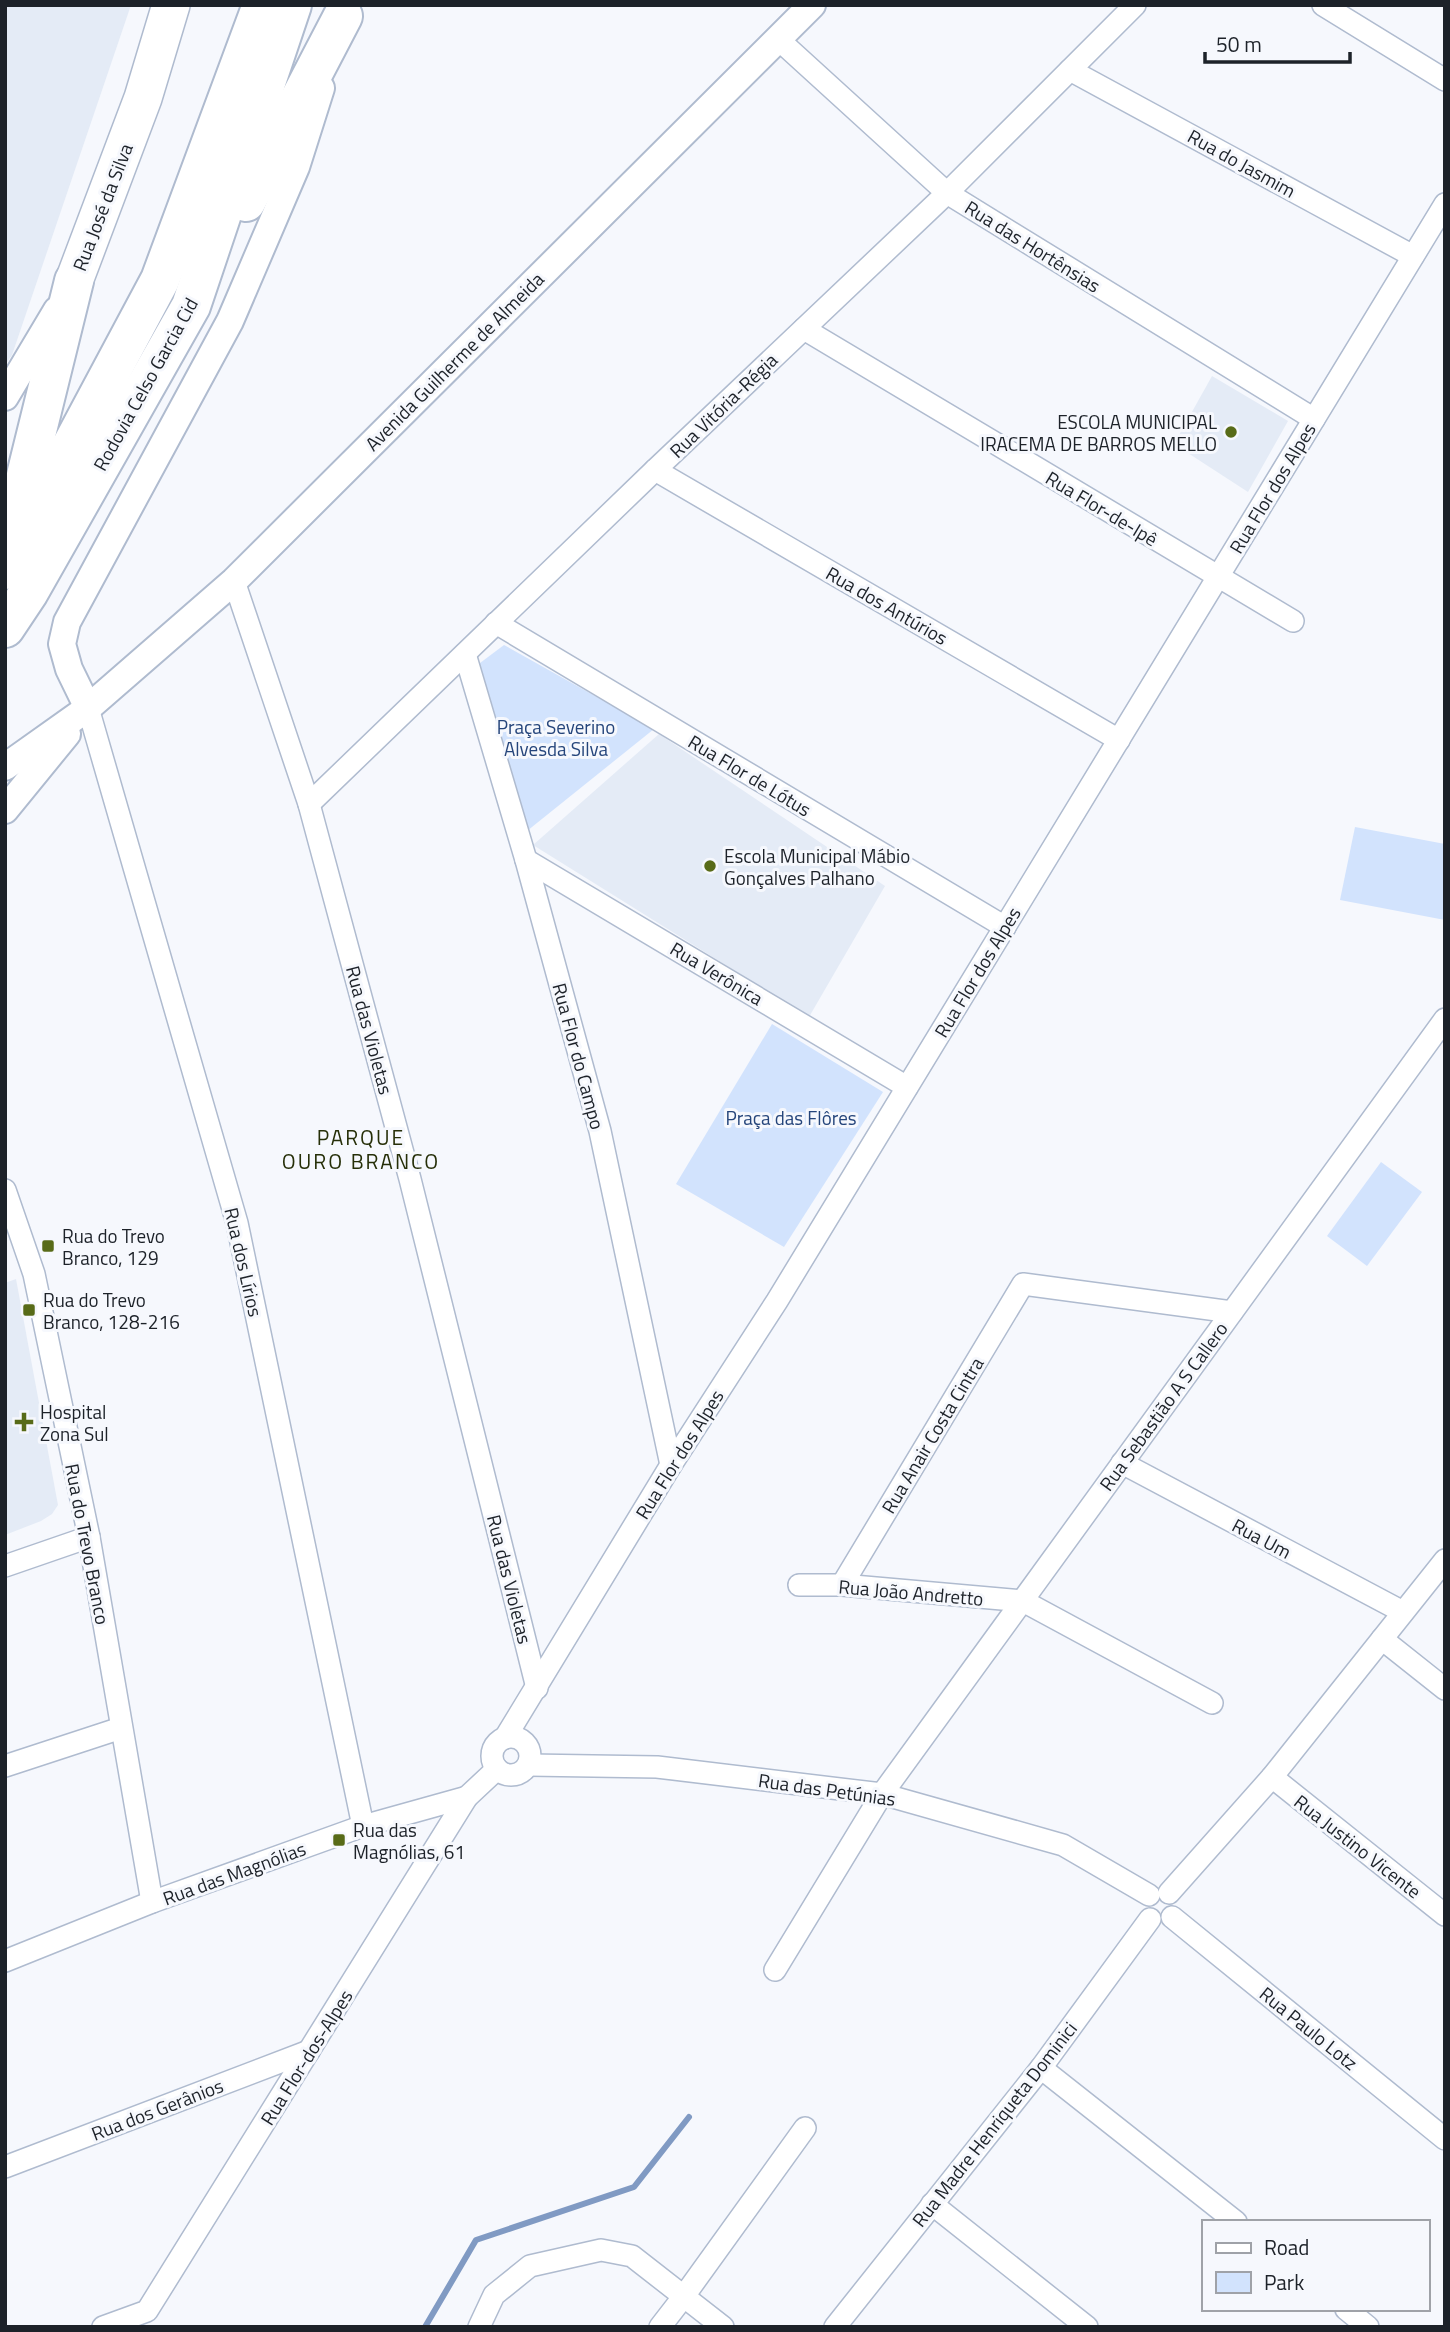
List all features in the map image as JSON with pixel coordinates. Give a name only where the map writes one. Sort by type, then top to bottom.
[{"type":"highway","name":"Rua José da Silva","points":[[74,281],[143,98],[171,5]]},
{"type":"highway","name":"Rodovia Celso Garcia Cid","points":[[5,570],[160,280],[262,5]]},
{"type":"highway","name":"Rodovia Celso Garcia Cid","points":[[5,628],[191,306],[292,5]]},
{"type":"highway","points":[[191,306],[345,11]]},
{"type":"highway","points":[[5,560],[74,281]]},
{"type":"street","name":"Avenida Guilherme de Almeida","points":[[5,767],[88,708],[234,581],[812,5]]},
{"type":"street","name":"Rua Vitória-Régia","points":[[309,804],[947,193],[1135,5]]},
{"type":"street","points":[[1324,5],[1445,80]]},
{"type":"street","points":[[88,708],[69,669],[62,644],[67,622],[230,321],[296,167],[345,11]]},
{"type":"street","name":"Rua das Hortênsias","points":[[778,39],[947,193],[1314,419]]},
{"type":"street","name":"Rua do Jasmim","points":[[1070,70],[1413,256]]},
{"type":"street","name":"Rua Flor dos Alpes","points":[[505,1738],[671,1465],[785,1289],[1445,204]]},
{"type":"street","name":"Rua José da Silva","points":[[5,397],[74,281]]},
{"type":"street","name":"Rua Flor-de-Ipê","points":[[803,329],[1293,621]]},
{"type":"street","name":"Rua dos Antúrios","points":[[655,470],[1119,740]]},
{"type":"street","name":"Rua das Violetas","points":[[234,581],[309,804],[410,1180],[537,1688]]},
{"type":"street","name":"Rua Flor de Lótus","points":[[496,623],[1005,927]]},
{"type":"street","name":"Rua Flor do Campo","points":[[465,654],[526,860],[600,1131],[671,1465]]},
{"type":"street","name":"Avenida Guilherme de Almeida","points":[[5,810],[88,708]]},
{"type":"street","name":"Rua dos Lírios","points":[[88,708],[237,1223],[363,1826]]},
{"type":"street","name":"Rua Verônica","points":[[526,860],[907,1087]]},
{"type":"street","name":"Rua Sebastião A S Callero","points":[[775,1970],[882,1794],[1445,1019]]},
{"type":"street","name":"Rua do Trevo Branco","points":[[5,1190],[34,1274],[89,1537],[152,1902]]},
{"type":"street","name":"Rua Anair Costa Cintra","points":[[842,1586],[1023,1284],[1232,1312]]},
{"type":"street","name":"Rua Um","points":[[1122,1463],[1403,1612]]},
{"type":"street","points":[[5,1566],[89,1537]]},
{"type":"street","points":[[1159,1894],[1176,1902],[1172,1917],[1164,1922],[1150,1919],[1145,1910],[1159,1894],[1272,1777],[1445,1560]]},
{"type":"street","name":"Rua João Andretto","points":[[799,1585],[1023,1601]]},
{"type":"street","points":[[1023,1601],[1212,1703]]},
{"type":"street","points":[[1382,1639],[1445,1689]]},
{"type":"street","points":[[5,1766],[121,1727]]},
{"type":"street","points":[[505,1738],[524,1741],[531,1753],[529,1765],[525,1770],[508,1775],[497,1769],[492,1752],[499,1741],[505,1738]]},
{"type":"street","name":"Rua das Petúnias","points":[[529,1765],[657,1767],[882,1794],[1063,1845],[1159,1894]]},
{"type":"street","name":"Rua Flor-dos-Alpes","points":[[103,2327],[147,2311],[467,1797],[497,1769]]},
{"type":"street","name":"Rua Justino Vicente","points":[[1272,1777],[1445,1914]]},
{"type":"street","name":"Rua das Magnólias","points":[[5,1961],[152,1902],[363,1826],[467,1797]]},
{"type":"street","name":"Rua Paulo Lotz","points":[[1172,1917],[1445,2139]]},
{"type":"street","name":"Rua Madre Henriqueta Dominici","points":[[835,2327],[1041,2068],[1150,1919]]},
{"type":"street","name":"Rua dos Gerânios","points":[[5,2167],[309,2051]]},
{"type":"street","points":[[1041,2068],[1233,2220]]},
{"type":"street","points":[[660,2327],[805,2128]]},
{"type":"street","points":[[932,2204],[1087,2327]]},
{"type":"street","points":[[479,2327],[494,2295],[530,2266],[601,2250],[632,2256],[723,2327]]},
{"type":"street","points":[[1348,2311],[1368,2327]]},
{"type":"shaded area","points":[[5,5],[131,5],[12,355],[5,365]]},
{"type":"shaded area","name":"ESCOLA MUNICIPAL IRACEMA DE BARROS MELLO","points":[[1212,376],[1288,421],[1248,492],[1174,444]]},
{"type":"shaded area","name":"Escola Municipal Mábio Gonçalves Palhano","points":[[659,734],[885,886],[809,1017],[533,845]]},
{"type":"shaded area","name":"Hospital Zona Sul","points":[[16,1279],[58,1505],[52,1514],[41,1521],[5,1535],[5,1283]]},
{"type":"green space","name":"Praça Severino Alvesda Silva","points":[[504,645],[654,729],[527,831],[476,666]]},
{"type":"green space","points":[[1355,827],[1445,844],[1445,920],[1340,900]]},
{"type":"green space","name":"Praça das Flôres","points":[[772,1024],[883,1092],[784,1247],[676,1184]]},
{"type":"green space","points":[[1381,1162],[1422,1192],[1367,1266],[1327,1236]]},
{"type":"waterway","points":[[425,2327],[476,2240],[634,2187],[689,2117]]},
{"type":"place","name":"ESCOLA MUNICIPAL IRACEMA DE BARROS MELLO","points":[[1231,432]]},
{"type":"place","name":"Escola Municipal Mábio Gonçalves Palhano","points":[[710,866]]},
{"type":"place","name":"Rua do Trevo Branco, 129","points":[[48,1246]]},
{"type":"place","name":"Rua do Trevo Branco, 128-216","points":[[29,1310]]},
{"type":"place","name":"Hospital Zona Sul","points":[[24,1422]]},
{"type":"place","name":"Rua das Magnólias, 61","points":[[339,1840]]},
{"type":"district","name":"PARQUE OURO BRANCO","points":[[361,1149]]}]
